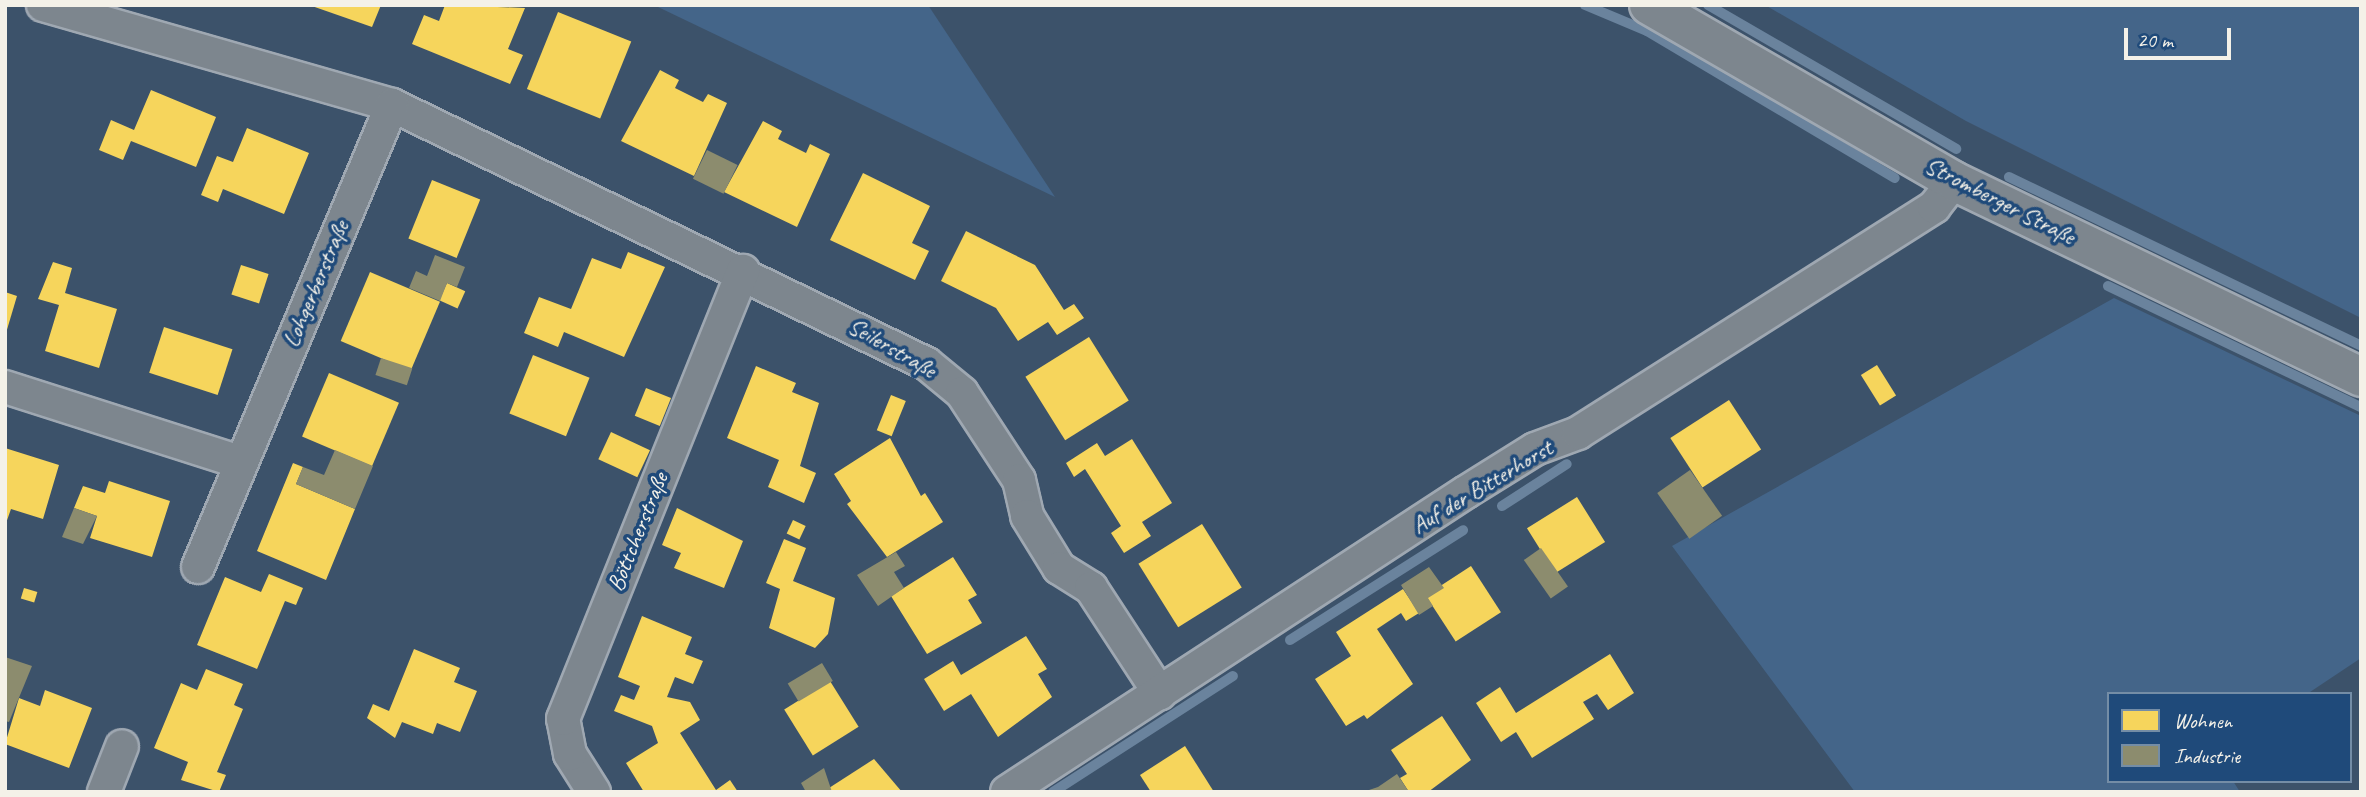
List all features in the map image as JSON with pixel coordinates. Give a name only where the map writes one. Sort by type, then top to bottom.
[{"type":"main road","name":"Stromberger Straße","points":[[1649,5],[1954,181],[2361,377]]},
{"type":"street","points":[[43,5],[392,105]]},
{"type":"street","name":"Seilerstraße","points":[[392,105],[604,202],[917,358],[962,393],[1019,480],[1027,516],[1059,568],[1091,588],[1160,694]]},
{"type":"street","name":"Lohgerberstraße","points":[[198,567],[392,105]]},
{"type":"street","name":"Auf der Bitterhorst","points":[[1007,792],[1478,485],[1535,449],[1578,433],[1922,214],[1954,181]]},
{"type":"street","name":"Böttcherstraße","points":[[594,792],[570,754],[563,719],[743,271]]},
{"type":"street","points":[[5,387],[240,462]]},
{"type":"street","points":[[104,792],[122,746]]},
{"type":"shaded area","points":[[658,5],[928,5],[1055,197],[658,7]]},
{"type":"shaded area","points":[[1765,5],[2361,5],[2361,318],[1966,121]]},
{"type":"shaded area","points":[[2114,298],[2361,416],[2361,658],[2310,692],[2107,692],[2107,783],[2234,783],[2240,792],[1855,792],[1672,546]]},
{"type":"building: Wohnen","points":[[309,5],[381,5],[372,27]]},
{"type":"building: Wohnen","points":[[445,5],[525,8],[508,49],[523,55],[510,84],[412,44],[424,15],[439,21]]},
{"type":"building: Wohnen","points":[[558,12],[631,42],[600,119],[527,89]]},
{"type":"building: Wohnen","points":[[660,70],[679,80],[675,88],[703,102],[708,94],[727,103],[694,176],[621,141]]},
{"type":"building: Wohnen","points":[[151,90],[216,117],[196,167],[131,141],[123,160],[99,150],[111,120],[134,130]]},
{"type":"building: Wohnen","points":[[763,121],[782,131],[778,139],[806,153],[810,144],[830,154],[797,227],[724,192]]},
{"type":"building: Wohnen","points":[[247,128],[309,153],[284,214],[223,189],[218,202],[201,195],[217,156],[233,162]]},
{"type":"building: Wohnen","points":[[863,173],[930,206],[912,243],[929,251],[915,280],[830,240]]},
{"type":"building: Wohnen","points":[[432,180],[480,199],[457,258],[408,238]]},
{"type":"building: Wohnen","points":[[966,231],[1035,265],[1064,310],[1074,304],[1084,318],[1057,335],[1048,322],[1018,341],[996,308],[941,281]]},
{"type":"building: Wohnen","points":[[628,252],[665,267],[624,357],[564,332],[558,347],[524,333],[539,297],[571,309],[592,258],[621,269]]},
{"type":"building: Wohnen","points":[[53,262],[72,268],[65,293],[117,309],[99,368],[45,351],[59,305],[38,299]]},
{"type":"building: Wohnen","points":[[241,265],[269,274],[259,303],[231,294]]},
{"type":"building: Wohnen","points":[[370,272],[440,302],[411,371],[341,341]]},
{"type":"building: Wohnen","points":[[447,283],[465,291],[458,308],[439,300]]},
{"type":"building: Wohnen","points":[[5,292],[17,296],[6,333],[5,333]]},
{"type":"building: Wohnen","points":[[164,327],[232,349],[218,395],[149,373]]},
{"type":"building: Wohnen","points":[[1089,337],[1129,401],[1065,440],[1025,377]]},
{"type":"building: Wohnen","points":[[533,355],[590,378],[566,436],[509,413]]},
{"type":"building: Wohnen","points":[[1877,365],[1896,396],[1880,406],[1861,375]]},
{"type":"building: Wohnen","points":[[756,366],[796,383],[792,392],[819,403],[800,466],[816,473],[804,503],[768,487],[779,460],[727,438]]},
{"type":"building: Wohnen","points":[[329,373],[399,403],[372,466],[302,437]]},
{"type":"building: Wohnen","points":[[646,388],[671,398],[660,426],[635,416]]},
{"type":"building: Wohnen","points":[[891,395],[906,401],[892,436],[877,430]]},
{"type":"building: Wohnen","points":[[1729,400],[1761,449],[1702,488],[1670,438]]},
{"type":"building: Wohnen","points":[[611,432],[650,450],[637,477],[598,459]]},
{"type":"building: Wohnen","points":[[890,438],[921,496],[925,493],[943,522],[887,557],[847,504],[851,501],[834,474]]},
{"type":"building: Wohnen","points":[[1132,439],[1172,503],[1142,522],[1151,536],[1124,553],[1111,533],[1121,526],[1085,469],[1074,477],[1066,463],[1097,443],[1105,456]]},
{"type":"building: Wohnen","points":[[5,448],[59,465],[43,519],[11,509],[5,526]]},
{"type":"building: Wohnen","points":[[293,463],[303,467],[296,484],[355,509],[326,580],[257,551]]},
{"type":"building: Wohnen","points":[[109,481],[170,501],[152,557],[90,538],[97,516],[74,508],[83,486],[105,493]]},
{"type":"building: Wohnen","points":[[1577,497],[1605,542],[1555,573],[1527,528]]},
{"type":"building: Wohnen","points":[[677,508],[743,541],[724,588],[674,568],[681,553],[662,545]]},
{"type":"building: Wohnen","points":[[793,520],[806,526],[799,540],[787,534]]},
{"type":"building: Wohnen","points":[[1202,524],[1242,588],[1178,627],[1138,564]]},
{"type":"building: Wohnen","points":[[784,539],[806,548],[793,581],[835,598],[828,634],[815,648],[769,628],[780,589],[766,583]]},
{"type":"building: Wohnen","points":[[953,557],[977,595],[968,600],[982,623],[927,654],[891,596]]},
{"type":"building: Wohnen","points":[[1471,566],[1501,612],[1456,642],[1426,595]]},
{"type":"building: Wohnen","points":[[269,574],[303,588],[296,605],[285,601],[257,669],[197,645],[225,577],[261,592]]},
{"type":"building: Wohnen","points":[[24,588],[37,592],[34,603],[21,599]]},
{"type":"building: Wohnen","points":[[1403,589],[1419,613],[1406,621],[1401,613],[1377,629],[1413,684],[1367,719],[1364,715],[1346,726],[1315,679],[1351,656],[1336,632]]},
{"type":"building: Wohnen","points":[[642,616],[692,637],[685,654],[703,661],[693,684],[675,677],[667,697],[690,702],[700,720],[680,733],[716,790],[730,780],[738,792],[644,792],[626,763],[658,743],[652,726],[614,711],[621,695],[634,700],[640,686],[618,677]]},
{"type":"building: Wohnen","points":[[1026,636],[1047,669],[1038,674],[1052,697],[998,737],[971,694],[944,711],[924,679],[953,661],[961,675]]},
{"type":"building: Wohnen","points":[[414,649],[460,668],[454,682],[477,691],[460,732],[437,723],[433,734],[402,722],[395,738],[367,718],[373,704],[389,711]]},
{"type":"building: Wohnen","points":[[1610,654],[1634,693],[1608,710],[1597,694],[1583,702],[1594,719],[1532,758],[1516,732],[1501,742],[1476,703],[1500,687],[1516,713]]},
{"type":"building: Wohnen","points":[[206,669],[243,684],[234,705],[243,709],[217,772],[226,775],[219,792],[181,780],[188,762],[154,748],[181,683],[197,690]]},
{"type":"building: Wohnen","points":[[830,681],[859,727],[813,755],[784,710]]},
{"type":"building: Wohnen","points":[[45,690],[92,708],[69,768],[5,744],[19,698],[40,706]]},
{"type":"building: Wohnen","points":[[1442,716],[1471,760],[1428,792],[1409,792],[1400,778],[1407,774],[1391,750]]},
{"type":"building: Wohnen","points":[[1185,746],[1214,792],[1151,792],[1140,775]]},
{"type":"building: Wohnen","points":[[874,759],[902,792],[832,792],[829,788]]},
{"type":"building: Industrie","points":[[707,150],[738,165],[724,194],[693,179]]},
{"type":"building: Industrie","points":[[435,255],[465,267],[457,287],[447,283],[440,301],[409,288],[416,271],[427,276]]},
{"type":"building: Industrie","points":[[381,358],[412,368],[407,385],[375,375]]},
{"type":"building: Industrie","points":[[335,450],[373,466],[355,509],[296,484],[303,467],[324,475]]},
{"type":"building: Industrie","points":[[1690,470],[1722,516],[1689,539],[1657,493]]},
{"type":"building: Industrie","points":[[74,508],[97,516],[83,544],[62,537]]},
{"type":"building: Industrie","points":[[1541,548],[1568,587],[1551,599],[1524,560]]},
{"type":"building: Industrie","points":[[896,552],[905,566],[894,572],[904,588],[878,606],[857,575]]},
{"type":"building: Industrie","points":[[1429,567],[1444,588],[1428,598],[1433,606],[1419,615],[1401,585]]},
{"type":"building: Industrie","points":[[5,657],[32,666],[9,722],[5,721]]},
{"type":"building: Industrie","points":[[822,663],[833,681],[799,702],[788,684]]},
{"type":"building: Industrie","points":[[824,768],[832,792],[806,792],[801,783]]},
{"type":"building: Industrie","points":[[1397,774],[1409,792],[1363,792],[1378,787]]},
{"type":"waterway","points":[[1585,5],[1647,31],[1895,178]]},
{"type":"waterway","points":[[1708,5],[1956,149]]},
{"type":"waterway","points":[[2009,177],[2361,346]]},
{"type":"waterway","points":[[2108,286],[2361,407]]},
{"type":"waterway","points":[[1502,506],[1567,464]]},
{"type":"waterway","points":[[1290,640],[1463,530]]},
{"type":"waterway","points":[[1053,792],[1233,676]]}]
